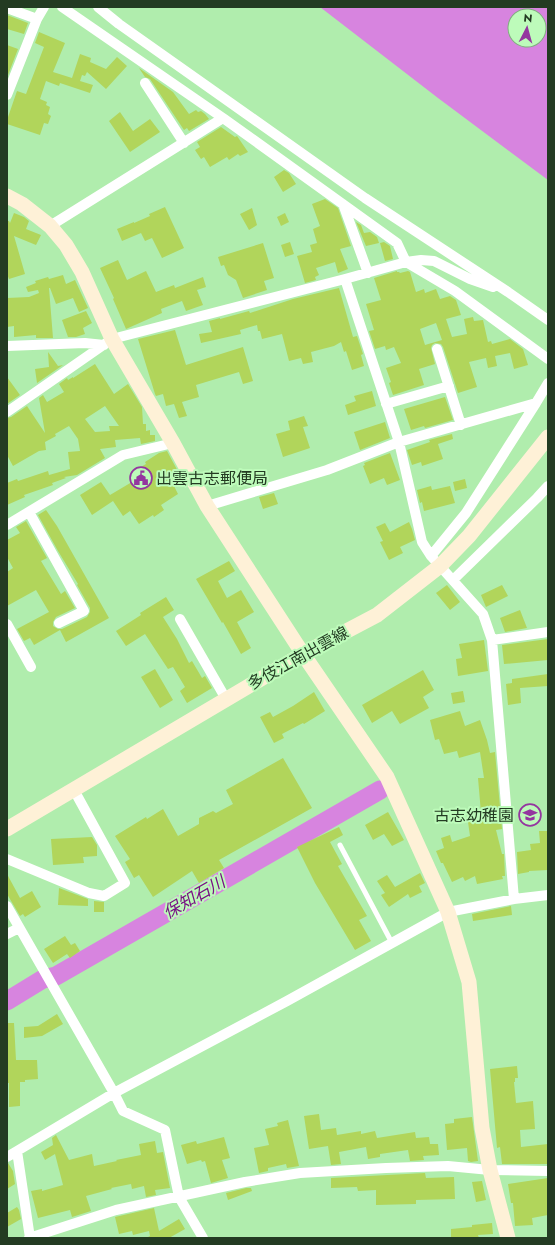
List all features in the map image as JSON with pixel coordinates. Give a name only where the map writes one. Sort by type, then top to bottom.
[{"type":"street","points":[[7,95],[37,19],[44,7]]},
{"type":"street","points":[[62,7],[223,118],[397,243],[406,262],[455,291],[548,359]]},
{"type":"street","points":[[98,7],[119,24],[358,193],[548,320]]},
{"type":"street","points":[[7,8],[37,19]]},
{"type":"street","points":[[145,83],[184,143]]},
{"type":"street","points":[[50,226],[223,118]]},
{"type":"street","points":[[7,196],[22,204],[50,226],[66,245],[82,272],[108,342],[173,443],[207,506],[303,654],[387,777],[448,912],[468,982],[482,1128],[490,1170],[508,1238]]},
{"type":"street","points":[[343,204],[368,273]]},
{"type":"street","points":[[7,346],[108,342],[345,280],[406,262],[421,260],[434,262],[470,279],[508,292]]},
{"type":"street","points":[[345,280],[399,442],[422,542],[435,561],[483,614],[492,640],[514,899]]},
{"type":"street","points":[[7,412],[108,342]]},
{"type":"street","points":[[437,349],[461,425]]},
{"type":"street","points":[[435,561],[548,383]]},
{"type":"street","points":[[386,404],[449,386]]},
{"type":"street","points":[[207,506],[327,470],[399,442],[536,403]]},
{"type":"street","name":"多伎江南出雲線","points":[[7,829],[303,654],[377,615],[435,561],[469,536],[548,437]]},
{"type":"street","points":[[7,525],[123,455],[173,443]]},
{"type":"street","points":[[453,580],[548,486]]},
{"type":"street","points":[[29,512],[84,611],[59,623]]},
{"type":"street","points":[[180,619],[226,700]]},
{"type":"street","points":[[7,624],[31,666]]},
{"type":"street","points":[[492,640],[548,632]]},
{"type":"street","points":[[7,859],[89,893],[104,896],[125,883],[74,790]]},
{"type":"street","points":[[7,1157],[114,1093],[448,912],[514,899],[548,895]]},
{"type":"street","points":[[7,906],[123,1111],[165,1130],[179,1197],[202,1238]]},
{"type":"street","points":[[7,934],[19,928]]},
{"type":"street","points":[[17,1151],[30,1238],[116,1210],[245,1182],[300,1173],[448,1166],[490,1170],[548,1170]]},
{"type":"lane","points":[[340,845],[392,942]]},
{"type":"shaded area","points":[[320,7],[548,7],[548,180],[438,98]]},
{"type":"building","points":[[7,15],[28,23],[24,34],[7,29]]},
{"type":"building","points":[[39,32],[65,43],[53,72],[72,78],[80,54],[91,58],[90,62],[106,69],[117,57],[127,66],[106,89],[87,72],[85,76],[82,75],[80,81],[93,85],[90,93],[60,83],[59,86],[46,81],[40,99],[47,102],[46,105],[50,107],[48,114],[51,116],[48,124],[44,123],[40,135],[7,124],[17,91],[26,94],[44,47],[35,43]]},
{"type":"building","points":[[7,45],[18,49],[8,75],[7,75]]},
{"type":"building","points":[[139,68],[173,92],[189,114],[196,110],[198,112],[201,111],[209,119],[189,131],[187,128],[184,130],[150,79],[145,77]]},
{"type":"building","points":[[120,112],[133,131],[150,119],[160,132],[130,152],[109,121]]},
{"type":"building","points":[[221,127],[235,137],[237,136],[248,152],[240,156],[238,154],[229,160],[227,157],[210,167],[204,157],[201,159],[195,150],[200,147],[197,142]]},
{"type":"building","points":[[284,170],[289,173],[296,184],[283,192],[274,177]]},
{"type":"building","points":[[325,199],[338,208],[351,246],[340,249],[348,269],[338,273],[335,262],[316,268],[319,275],[315,277],[316,280],[305,283],[297,256],[312,252],[310,245],[317,243],[313,229],[320,226],[312,204]]},
{"type":"building","points":[[165,207],[184,248],[162,258],[152,238],[145,241],[141,233],[122,241],[117,229],[150,216],[149,214]]},
{"type":"building","points":[[252,208],[257,225],[249,230],[240,214]]},
{"type":"building","points":[[14,213],[29,221],[26,229],[41,235],[36,245],[14,236],[25,274],[9,279],[7,274],[7,221],[10,223]]},
{"type":"building","points":[[285,213],[289,222],[281,226],[277,217]]},
{"type":"building","points":[[356,222],[361,225],[364,233],[370,232],[377,237],[379,243],[366,246]]},
{"type":"building","points":[[290,242],[294,254],[285,257],[281,245]]},
{"type":"building","points":[[384,242],[390,246],[393,259],[385,261],[380,243]]},
{"type":"building","points":[[263,243],[274,278],[264,281],[267,290],[243,298],[236,280],[228,275],[224,265],[221,266],[218,257]]},
{"type":"building","points":[[118,260],[127,280],[146,271],[156,292],[174,285],[175,288],[203,277],[206,287],[197,290],[203,305],[186,311],[182,301],[161,309],[162,313],[126,329],[100,268]]},
{"type":"building","points":[[397,271],[400,273],[410,272],[416,292],[424,289],[425,293],[436,289],[440,299],[450,296],[456,300],[461,315],[446,319],[452,337],[467,334],[464,319],[473,317],[474,321],[483,320],[488,342],[491,341],[492,344],[510,339],[523,349],[528,365],[514,369],[510,353],[495,356],[497,366],[488,368],[486,358],[469,362],[477,387],[458,393],[443,347],[441,344],[435,343],[431,348],[435,364],[419,369],[424,385],[393,395],[389,383],[391,382],[386,368],[401,363],[394,347],[386,350],[385,346],[375,349],[369,331],[374,330],[366,304],[381,300],[374,278]],"holes":[[[436,323],[442,340],[425,345],[420,329]]]},
{"type":"building","points":[[63,275],[66,284],[75,280],[88,308],[79,312],[73,298],[56,304],[49,288],[53,338],[36,338],[36,335],[14,337],[14,326],[7,327],[7,298],[29,297],[39,293],[38,290],[28,292],[26,287],[36,283],[35,281]]},
{"type":"building","points":[[339,288],[353,337],[357,336],[363,354],[361,355],[364,366],[352,370],[346,351],[344,352],[341,342],[334,346],[311,352],[313,362],[303,364],[301,358],[289,361],[282,334],[262,339],[257,325],[240,330],[241,334],[201,343],[199,334],[212,332],[209,321],[249,311],[250,313],[293,299]]},
{"type":"building","points":[[86,311],[92,323],[83,328],[85,334],[76,337],[68,337],[62,320]]},
{"type":"building","points":[[175,330],[186,365],[243,347],[253,381],[243,384],[239,372],[196,385],[199,397],[182,402],[187,416],[179,418],[174,404],[166,406],[163,394],[156,396],[138,339]]},
{"type":"building","points":[[48,352],[58,366],[63,365],[37,383],[35,369],[49,367]]},
{"type":"building","points":[[95,364],[114,394],[128,384],[142,407],[143,424],[146,424],[146,431],[150,430],[150,435],[155,435],[155,441],[141,444],[140,438],[115,440],[116,447],[100,449],[105,458],[77,475],[64,477],[66,478],[52,483],[53,485],[24,495],[25,497],[7,505],[7,483],[48,471],[49,475],[70,469],[68,452],[80,451],[78,439],[69,426],[45,442],[46,450],[39,451],[13,466],[7,455],[7,418],[11,417],[27,406],[45,433],[39,398],[43,395],[47,402],[64,392],[59,384],[67,378],[68,380]],"holes":[[[105,406],[119,426],[109,426],[110,431],[95,432],[85,419]]]},
{"type":"building","points":[[7,377],[20,395],[7,404]]},
{"type":"building","points":[[372,391],[376,406],[348,415],[345,405],[356,401],[354,396]]},
{"type":"building","points":[[445,397],[453,420],[425,428],[424,426],[411,430],[404,409]]},
{"type":"building","points":[[304,416],[308,426],[303,427],[310,448],[283,457],[276,434],[290,430],[288,421]]},
{"type":"building","points":[[385,422],[390,438],[360,450],[354,432]]},
{"type":"building","points":[[452,434],[453,439],[438,444],[443,459],[422,466],[421,462],[412,465],[407,450],[430,442],[429,440]]},
{"type":"building","points":[[167,451],[181,477],[172,482],[178,494],[161,505],[164,510],[154,517],[153,515],[139,524],[130,511],[123,516],[113,501],[92,515],[80,495],[101,482],[110,495],[137,479],[132,472],[146,464],[145,462],[159,453]]},
{"type":"building","points":[[390,453],[400,480],[387,485],[384,478],[370,484],[363,466],[365,465],[364,463]]},
{"type":"building","points":[[465,479],[467,488],[455,491],[453,482]]},
{"type":"building","points":[[431,486],[432,490],[450,486],[455,503],[424,511],[422,502],[420,503],[417,490]]},
{"type":"building","points":[[274,493],[278,504],[263,509],[259,497]]},
{"type":"building","points":[[46,510],[57,526],[109,618],[66,642],[60,630],[34,645],[30,638],[24,641],[17,629],[49,612],[36,590],[7,606],[7,572],[13,568],[7,557],[7,540],[20,533],[16,527],[26,521],[47,558],[41,561],[61,594],[65,591],[75,608],[56,617],[53,622],[53,626],[58,629],[62,629],[87,617],[90,612],[90,608],[77,585],[78,584],[38,515]]},
{"type":"building","points":[[409,522],[415,540],[400,547],[403,553],[389,560],[380,542],[383,541],[376,527],[385,523],[390,532]]},
{"type":"building","points":[[229,561],[235,571],[218,581],[227,598],[241,590],[254,612],[237,622],[251,648],[241,654],[196,579]]},
{"type":"building","points":[[447,585],[460,602],[450,610],[436,593]]},
{"type":"building","points":[[502,585],[508,596],[486,607],[481,595]]},
{"type":"building","points":[[166,597],[174,610],[163,617],[177,639],[189,663],[192,661],[202,678],[205,676],[212,688],[187,703],[180,691],[185,687],[173,667],[168,669],[145,634],[126,646],[116,631],[141,615],[140,613]]},
{"type":"building","points":[[520,610],[527,628],[505,632],[500,618]]},
{"type":"building","points":[[548,639],[548,660],[504,664],[502,645]]},
{"type":"building","points":[[484,640],[488,671],[458,676],[456,659],[462,658],[459,644]]},
{"type":"building","points":[[155,669],[173,700],[160,708],[141,677]]},
{"type":"building","points":[[423,670],[434,690],[423,697],[429,708],[400,724],[392,711],[372,723],[362,705]]},
{"type":"building","points":[[548,674],[548,686],[520,688],[521,703],[508,705],[506,684],[512,683],[512,679]]},
{"type":"building","points":[[463,691],[465,702],[453,704],[451,693]]},
{"type":"building","points":[[314,692],[325,711],[304,724],[303,723],[282,734],[284,738],[274,743],[260,717],[270,712],[273,717]]},
{"type":"building","points":[[460,711],[465,726],[480,720],[490,753],[495,752],[502,829],[496,830],[502,854],[504,854],[505,876],[502,876],[503,879],[477,884],[475,876],[465,881],[463,877],[452,882],[436,851],[444,848],[441,838],[450,835],[452,842],[470,836],[467,815],[481,813],[478,778],[484,778],[480,752],[459,758],[457,751],[444,754],[439,739],[435,740],[430,720]]},
{"type":"building","points":[[283,758],[312,808],[219,860],[224,868],[199,883],[192,871],[153,897],[139,875],[134,878],[125,862],[130,859],[115,836],[146,817],[147,819],[163,809],[178,836],[199,824],[199,818],[213,811],[216,813],[233,804],[226,790]]},
{"type":"building","points":[[388,812],[404,840],[392,846],[384,834],[373,840],[365,825]]},
{"type":"building","points":[[339,827],[343,835],[330,842],[342,864],[338,866],[367,916],[359,920],[371,941],[355,950],[315,883],[297,847]]},
{"type":"building","points":[[539,831],[548,831],[548,870],[529,871],[518,874],[517,852],[531,850],[530,844],[540,843]]},
{"type":"building","points":[[92,837],[97,845],[97,856],[83,857],[84,863],[53,865],[51,839]]},
{"type":"building","points":[[420,873],[425,883],[419,886],[422,892],[410,898],[408,894],[389,907],[381,895],[385,893],[377,881],[387,875],[395,887]]},
{"type":"building","points":[[7,874],[20,898],[32,891],[41,907],[25,917],[23,914],[20,916],[7,894]]},
{"type":"building","points":[[59,888],[88,899],[88,906],[58,905]]},
{"type":"building","points":[[94,901],[104,902],[104,912],[94,912]]},
{"type":"building","points":[[511,906],[512,915],[473,921],[472,914]]},
{"type":"building","points":[[65,936],[71,945],[75,943],[80,951],[70,958],[67,954],[53,963],[44,949]]},
{"type":"building","points":[[57,1014],[63,1024],[42,1036],[24,1038],[24,1027],[38,1026]]},
{"type":"building","points":[[7,1023],[14,1023],[16,1060],[37,1060],[38,1079],[20,1082],[20,1106],[9,1107],[9,1083],[7,1083]]},
{"type":"building","points":[[517,1066],[518,1078],[515,1078],[514,1082],[516,1103],[533,1101],[535,1129],[520,1130],[521,1147],[548,1144],[548,1164],[502,1164],[500,1147],[497,1148],[490,1069]]},
{"type":"building","points":[[319,1114],[321,1130],[336,1128],[337,1135],[361,1131],[361,1134],[375,1131],[377,1138],[415,1132],[416,1138],[429,1137],[430,1144],[438,1144],[439,1155],[423,1156],[424,1160],[410,1161],[408,1150],[380,1154],[380,1157],[368,1159],[366,1147],[339,1152],[341,1164],[331,1165],[328,1146],[309,1149],[304,1116]]},
{"type":"building","points":[[472,1117],[478,1161],[471,1162],[468,1161],[467,1148],[447,1150],[445,1124],[454,1123],[454,1119]]},
{"type":"building","points":[[288,1120],[299,1166],[287,1168],[286,1164],[268,1168],[268,1171],[259,1173],[254,1148],[269,1145],[265,1129],[278,1126],[277,1123]]},
{"type":"building","points":[[56,1135],[69,1160],[92,1154],[94,1166],[141,1155],[139,1144],[155,1141],[157,1153],[163,1152],[170,1188],[155,1190],[156,1195],[146,1197],[144,1186],[132,1189],[131,1184],[111,1188],[112,1189],[86,1196],[91,1211],[72,1217],[70,1210],[38,1218],[31,1191],[42,1189],[42,1191],[63,1185],[55,1154],[45,1160],[41,1152],[53,1145],[52,1138]]},
{"type":"building","points":[[224,1137],[230,1158],[222,1160],[228,1178],[211,1183],[205,1161],[202,1162],[201,1160],[187,1164],[181,1145],[196,1141],[197,1144]]},
{"type":"building","points":[[7,1163],[13,1171],[15,1184],[7,1189]]},
{"type":"building","points":[[425,1173],[426,1178],[454,1177],[455,1199],[416,1200],[416,1204],[376,1205],[376,1190],[358,1191],[357,1187],[331,1188],[331,1178]]},
{"type":"building","points":[[548,1178],[548,1215],[532,1218],[533,1225],[515,1226],[513,1203],[511,1203],[508,1184]]},
{"type":"building","points":[[482,1181],[486,1200],[476,1202],[472,1182]]},
{"type":"building","points":[[251,1188],[252,1191],[228,1200],[226,1193]]},
{"type":"building","points":[[17,1207],[21,1219],[7,1227],[7,1213]]},
{"type":"building","points":[[154,1208],[159,1231],[179,1219],[185,1229],[169,1238],[146,1238],[150,1236],[149,1231],[133,1235],[132,1231],[119,1234],[115,1217]]},
{"type":"building","points":[[492,1223],[493,1234],[478,1235],[479,1238],[451,1238],[451,1229]]},
{"type":"waterway","name":"保知石川","points":[[7,1001],[43,979],[56,976],[380,790]]},
{"type":"place","name":"出雲古志郵便局","points":[[141,478]]},
{"type":"place","name":"古志幼稚園","points":[[530,815]]}]
